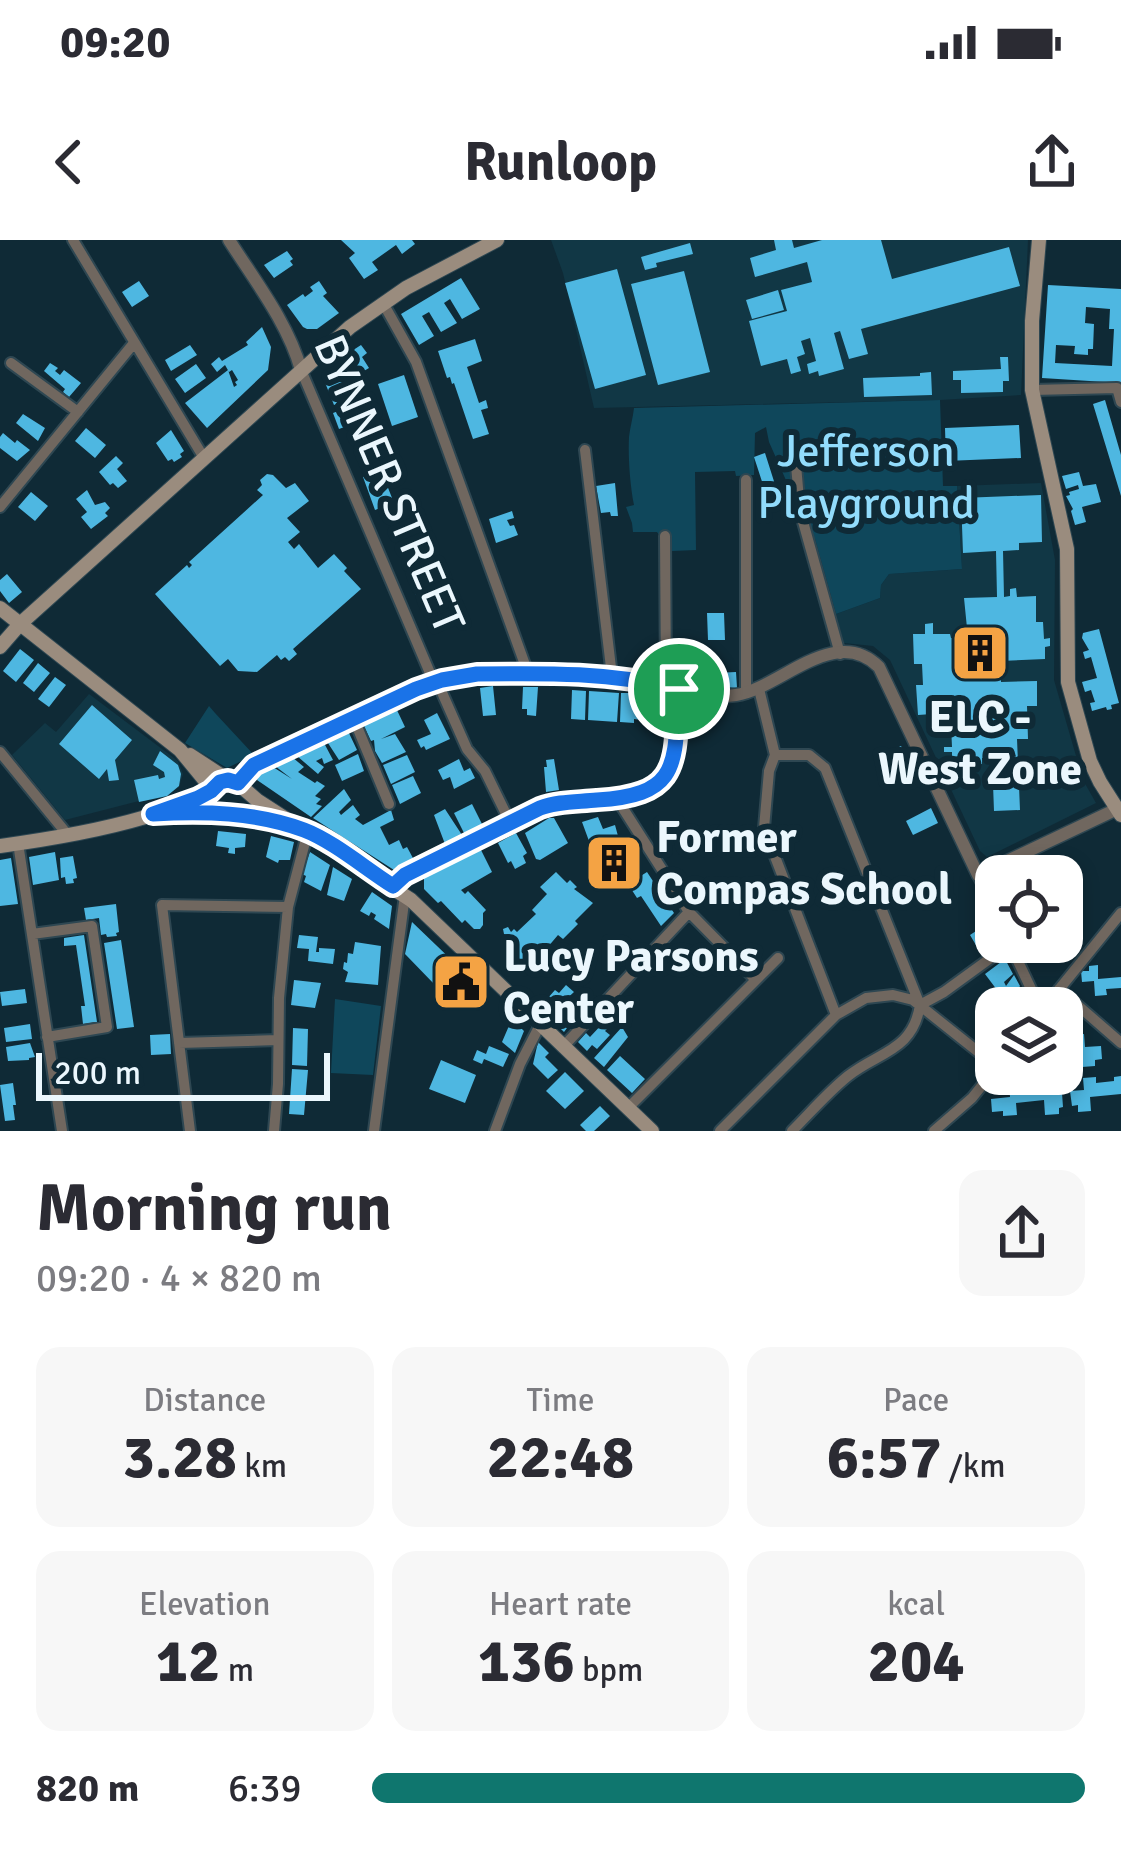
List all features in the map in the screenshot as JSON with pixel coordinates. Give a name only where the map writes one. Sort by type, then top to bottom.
[{"type":"main road","points":[[0,647],[301,370],[383,303],[497,240]]},
{"type":"main road","points":[[1039,240],[1032,390],[1066,549],[1068,682],[1090,761],[1119,812]]},
{"type":"main road","points":[[0,608],[180,750],[399,891],[652,1131]]},
{"type":"main road","points":[[180,750],[212,790],[210,804],[225,815]]},
{"type":"main road","points":[[0,846],[153,814],[212,790],[220,782],[236,783],[246,794],[244,807],[225,815]]},
{"type":"main road","points":[[153,814],[205,812],[308,831]]},
{"type":"street","points":[[73,240],[204,458]]},
{"type":"street","name":"BYNNER STREET","points":[[229,240],[295,350],[435,682],[465,746],[485,771],[510,822]]},
{"type":"street","points":[[383,303],[414,357],[528,674]]},
{"type":"street","points":[[0,507],[134,343]]},
{"type":"street","points":[[11,363],[78,412]]},
{"type":"street","points":[[1032,390],[1119,388],[1121,402]]},
{"type":"street","points":[[791,447],[800,511],[840,654]]},
{"type":"street","points":[[585,450],[612,676]]},
{"type":"street","points":[[746,480],[752,691],[775,755],[764,825],[836,1015]]},
{"type":"street","points":[[374,1131],[399,891],[405,875],[551,804],[646,792],[662,780],[670,766],[674,750],[665,536]]},
{"type":"street","points":[[236,783],[254,765],[435,682],[471,675],[612,676],[719,696],[752,691],[806,661],[840,654],[865,657],[879,667],[975,869]]},
{"type":"street","points":[[353,717],[389,805]]},
{"type":"street","points":[[0,752],[67,834]]},
{"type":"street","points":[[775,755],[809,755],[825,768],[920,1005]]},
{"type":"street","points":[[617,799],[689,912],[756,980]]},
{"type":"street","points":[[1023,855],[1119,812]]},
{"type":"street","points":[[274,1131],[288,907],[308,831]]},
{"type":"street","points":[[18,843],[62,1131]]},
{"type":"street","points":[[190,1131],[162,905],[288,907]]},
{"type":"street","points":[[563,1047],[689,912]]},
{"type":"street","points":[[1061,987],[1121,913]]},
{"type":"street","points":[[32,934],[92,926],[107,1027],[47,1036]]},
{"type":"street","points":[[628,1108],[778,958]]},
{"type":"street","points":[[792,1131],[848,1077],[897,1047],[914,1026],[920,1005],[983,963]]},
{"type":"street","points":[[720,1131],[836,1015],[856,1002],[882,995],[904,997],[975,1050]]},
{"type":"street","points":[[1083,1010],[1121,1043]]},
{"type":"street","points":[[496,1130],[540,1025]]},
{"type":"street","points":[[179,1043],[278,1040]]},
{"type":"street","points":[[934,1131],[975,1093]]},
{"type":"shaded area","points":[[551,240],[1028,240],[1021,395],[594,408]]},
{"type":"shaded area","points":[[1041,483],[1055,560],[1054,680],[1083,780],[1096,803],[991,855],[980,851],[890,660],[873,646],[844,643],[836,614],[880,598],[881,585],[889,574],[962,569],[957,486]]},
{"type":"shaded area","points":[[89,694],[178,761],[183,774],[179,787],[65,820],[12,755],[45,723],[56,732]]},
{"type":"green space","name":"Jefferson Playground","points":[[940,400],[943,486],[957,486],[962,569],[889,574],[881,585],[880,598],[836,614],[815,539],[793,509],[766,427],[755,433],[754,475],[695,472],[696,550],[672,551],[671,536],[633,532],[626,507],[634,505],[629,433],[634,408]]},
{"type":"green space","points":[[209,706],[254,755],[227,768],[185,743]]},
{"type":"green space","points":[[335,999],[381,1006],[373,1075],[331,1073]]},
{"type":"building","points":[[341,240],[412,240],[415,244],[402,254],[396,245],[372,262],[378,270],[364,279],[349,258],[355,253]]},
{"type":"building","points":[[774,240],[792,240],[794,248],[822,240],[881,240],[892,279],[1009,247],[1020,286],[861,329],[868,354],[849,359],[840,331],[834,333],[844,369],[819,376],[818,371],[809,374],[807,364],[816,361],[810,338],[801,341],[805,354],[797,357],[801,371],[791,374],[787,359],[761,366],[749,321],[787,311],[781,290],[812,282],[807,262],[755,277],[750,258],[776,250]]},
{"type":"building","points":[[690,243],[693,254],[645,270],[641,257]]},
{"type":"building","points":[[287,251],[293,265],[274,278],[264,265]]},
{"type":"building","points":[[617,269],[646,375],[595,389],[565,283]]},
{"type":"building","points":[[684,271],[710,372],[658,385],[631,284]]},
{"type":"building","points":[[461,278],[480,309],[462,319],[450,299],[444,303],[457,323],[441,332],[429,312],[422,316],[434,336],[419,345],[401,314]]},
{"type":"building","points":[[139,281],[149,296],[132,307],[122,292]]},
{"type":"building","points":[[319,281],[327,293],[323,296],[339,313],[317,329],[307,329],[287,305],[313,291],[310,287]]},
{"type":"building","points":[[1048,285],[1121,289],[1121,383],[1042,378]],"holes":[[[1086,307],[1110,309],[1112,366],[1055,363],[1056,345],[1075,346],[1074,354],[1088,355],[1088,349],[1093,349],[1094,324],[1085,323]]]},
{"type":"building","points":[[778,290],[784,310],[752,319],[746,300]]},
{"type":"building","points":[[262,327],[271,347],[268,370],[207,428],[185,403],[228,370],[225,365],[217,372],[211,364],[248,345]]},
{"type":"building","points":[[475,339],[482,361],[467,367],[479,403],[486,400],[488,408],[481,410],[489,434],[473,439],[438,351]]},
{"type":"building","points":[[190,345],[197,355],[171,371],[165,360]]},
{"type":"building","points":[[361,345],[369,368],[357,375],[344,356]]},
{"type":"building","points":[[1000,357],[1008,357],[1009,381],[1003,381],[1003,392],[961,393],[961,380],[953,380],[953,371],[1001,369]]},
{"type":"building","points":[[50,363],[60,375],[64,370],[81,383],[69,397],[44,371]]},
{"type":"building","points":[[196,364],[206,378],[185,393],[175,379]]},
{"type":"building","points":[[931,372],[932,395],[864,397],[863,378]]},
{"type":"building","points":[[341,373],[351,398],[334,405],[324,380]]},
{"type":"building","points":[[404,375],[418,417],[392,426],[378,384]]},
{"type":"building","points":[[1105,400],[1121,455],[1121,496],[1093,404]]},
{"type":"building","points":[[355,405],[361,421],[339,429],[333,413]]},
{"type":"building","points":[[23,414],[45,428],[38,441],[16,423]]},
{"type":"building","points":[[1019,425],[1021,458],[946,461],[945,428]]},
{"type":"building","points":[[86,428],[106,445],[95,458],[75,441]]},
{"type":"building","points":[[171,430],[184,451],[174,462],[168,461],[156,443]]},
{"type":"building","points":[[3,433],[30,450],[17,461],[0,448]]},
{"type":"building","points":[[765,453],[779,497],[766,494],[754,457]]},
{"type":"building","points":[[116,456],[123,463],[117,469],[127,481],[118,488],[99,472]]},
{"type":"building","points":[[381,470],[394,503],[375,510],[363,477]]},
{"type":"building","points":[[1079,472],[1083,486],[1096,484],[1101,502],[1082,507],[1086,522],[1075,525],[1066,496],[1079,489],[1078,485],[1066,489],[1062,476]]},
{"type":"building","points":[[267,474],[286,488],[295,483],[309,501],[287,518],[300,532],[288,542],[294,549],[299,544],[318,568],[334,554],[361,589],[293,649],[297,654],[289,661],[277,655],[257,672],[238,671],[228,659],[220,666],[155,594],[187,565],[189,568],[189,562],[263,495],[257,490]]},
{"type":"building","points":[[615,483],[618,516],[611,516],[601,513],[596,486]]},
{"type":"building","points":[[87,490],[95,505],[105,502],[110,508],[105,513],[108,516],[91,529],[81,517],[87,512],[76,499]]},
{"type":"building","points":[[31,492],[48,506],[35,521],[18,507]]},
{"type":"building","name":"ELC - West Zone","points":[[1041,495],[1042,542],[1019,543],[1019,550],[1003,551],[1004,597],[1016,588],[1017,597],[1036,596],[1036,622],[1043,622],[1044,639],[1050,638],[1050,646],[1045,647],[1045,659],[1000,661],[1001,682],[1037,681],[1037,706],[1027,706],[1028,739],[1017,739],[1020,810],[994,811],[992,757],[982,758],[982,764],[952,765],[952,752],[944,752],[944,747],[952,747],[951,725],[959,724],[958,713],[938,713],[938,723],[932,723],[932,714],[918,715],[916,685],[923,685],[922,664],[914,664],[913,634],[925,634],[925,624],[933,623],[933,634],[968,638],[964,598],[997,597],[996,551],[963,553],[961,498]]},
{"type":"building","points":[[512,511],[514,518],[507,520],[518,535],[496,543],[489,519]]},
{"type":"building","points":[[427,573],[435,595],[421,600],[412,579]]},
{"type":"building","points":[[7,574],[22,592],[9,603],[0,591],[0,580]]},
{"type":"building","points":[[707,613],[724,613],[725,640],[708,640]]},
{"type":"building","points":[[1099,629],[1119,703],[1111,705],[1112,709],[1092,711],[1091,690],[1085,692],[1082,682],[1097,678],[1091,657],[1085,659],[1083,652],[1089,650],[1082,638],[1083,633]]},
{"type":"building","points":[[20,649],[34,660],[16,682],[3,671]]},
{"type":"building","points":[[703,662],[713,662],[715,673],[736,672],[737,688],[703,685]]},
{"type":"building","points":[[38,663],[50,673],[34,692],[23,683]]},
{"type":"building","points":[[55,677],[66,685],[49,707],[38,699]]},
{"type":"building","points":[[493,686],[496,715],[483,716],[480,688]]},
{"type":"building","points":[[523,687],[538,687],[536,716],[522,709]]},
{"type":"building","points":[[572,690],[586,691],[585,720],[571,719]]},
{"type":"building","points":[[589,691],[619,693],[617,722],[588,720]]},
{"type":"building","points":[[621,693],[661,703],[663,723],[620,722]]},
{"type":"building","points":[[685,704],[705,706],[704,725],[684,724]]},
{"type":"building","points":[[92,705],[132,740],[115,760],[119,780],[109,781],[107,769],[99,779],[59,744]]},
{"type":"building","points":[[392,708],[405,727],[381,739],[395,734],[406,752],[382,763],[363,724]]},
{"type":"building","points":[[437,713],[450,739],[426,750],[417,740],[431,734],[424,720]]},
{"type":"building","points":[[343,730],[357,750],[339,760],[326,740]]},
{"type":"building","points":[[324,743],[333,760],[316,761],[324,767],[318,774],[297,756]]},
{"type":"building","points":[[901,746],[913,770],[893,780],[879,757]]},
{"type":"building","points":[[160,751],[178,765],[179,786],[167,796],[139,802],[134,780],[165,777],[153,765]]},
{"type":"building","points":[[358,754],[364,771],[342,781],[335,765]]},
{"type":"building","points":[[407,755],[415,772],[391,784],[383,765]]},
{"type":"building","points":[[292,757],[304,767],[298,772],[325,786],[315,796],[321,799],[316,804],[322,806],[311,817],[257,780],[273,767],[292,779],[275,766]]},
{"type":"building","points":[[459,759],[464,771],[470,768],[475,778],[454,789],[450,777],[443,780],[438,770]]},
{"type":"building","points":[[554,759],[559,790],[546,792],[544,767],[546,760]]},
{"type":"building","points":[[413,776],[421,793],[400,804],[392,785]]},
{"type":"building","points":[[344,789],[351,800],[341,815],[353,805],[360,815],[355,819],[363,825],[391,810],[394,820],[380,827],[389,845],[399,840],[414,860],[394,870],[313,818]]},
{"type":"building","points":[[472,804],[483,826],[465,835],[454,813]]},
{"type":"building","points":[[931,808],[938,823],[913,835],[906,821]]},
{"type":"building","points":[[445,809],[462,835],[445,844],[434,815]]},
{"type":"building","points":[[598,817],[603,829],[615,825],[618,836],[596,849],[582,822]]},
{"type":"building","points":[[554,818],[568,843],[536,859],[525,833]]},
{"type":"building","points":[[218,831],[246,834],[245,847],[235,848],[235,854],[216,846]]},
{"type":"building","points":[[516,833],[527,853],[523,856],[526,863],[515,869],[498,843]]},
{"type":"building","points":[[271,836],[294,842],[290,860],[278,863],[266,857]]},
{"type":"building","name":"Former Compas School","points":[[624,841],[639,863],[604,886],[590,864]]},
{"type":"building","points":[[480,848],[492,872],[461,890],[486,910],[483,925],[474,929],[424,889],[424,876]]},
{"type":"building","points":[[55,852],[59,880],[33,885],[29,857]]},
{"type":"building","points":[[310,852],[330,865],[321,891],[304,882]]},
{"type":"building","points":[[73,856],[77,878],[66,884],[60,858]]},
{"type":"building","points":[[11,858],[18,904],[0,906],[0,860]]},
{"type":"building","points":[[333,867],[352,879],[344,901],[327,895]]},
{"type":"building","points":[[556,872],[593,903],[575,921],[578,924],[563,939],[558,935],[530,968],[507,948],[503,941],[509,935],[503,929],[517,932],[536,914],[532,910],[547,894],[540,887]]},
{"type":"building","points":[[647,872],[674,913],[661,926],[628,884]]},
{"type":"building","points":[[372,892],[392,906],[389,929],[374,919],[376,915],[360,911]]},
{"type":"building","points":[[116,904],[119,932],[117,936],[101,935],[99,918],[86,920],[84,908]]},
{"type":"building","points":[[412,922],[461,969],[447,982],[444,979],[436,986],[405,954]]},
{"type":"building","points":[[84,935],[97,1022],[83,1024],[76,945],[64,946],[64,938]]},
{"type":"building","points":[[299,935],[318,937],[316,952],[335,949],[333,964],[308,961],[309,949],[297,948]]},
{"type":"building","points":[[121,940],[134,1027],[117,1029],[104,943]]},
{"type":"building","points":[[355,942],[381,946],[378,985],[345,982],[344,962],[348,953],[353,954]]},
{"type":"building","points":[[1007,963],[1013,974],[1004,982],[1006,986],[1014,975],[1020,986],[995,987],[985,974]]},
{"type":"building","points":[[1098,965],[1098,979],[1121,977],[1121,988],[1095,996],[1094,981],[1082,982],[1081,971]]},
{"type":"building","points":[[461,972],[471,981],[449,1001],[440,991]]},
{"type":"building","points":[[294,980],[321,983],[315,1008],[291,1005]]},
{"type":"building","points":[[566,985],[574,992],[548,1016],[539,1008]]},
{"type":"building","points":[[25,989],[27,1003],[2,1006],[0,992]]},
{"type":"building","points":[[581,993],[583,1007],[564,1032],[552,1020]]},
{"type":"building","points":[[512,1019],[524,1031],[515,1053],[502,1042]]},
{"type":"building","points":[[604,1022],[610,1035],[597,1049],[592,1045],[587,1051],[578,1042]]},
{"type":"building","points":[[30,1024],[32,1039],[6,1042],[4,1028]]},
{"type":"building","points":[[622,1027],[628,1037],[604,1067],[594,1058]]},
{"type":"building","points":[[293,1028],[308,1029],[307,1066],[292,1065]]},
{"type":"building","points":[[170,1034],[171,1054],[151,1055],[150,1035]]},
{"type":"building","points":[[1083,1034],[1085,1047],[1101,1046],[1102,1059],[1095,1060],[1095,1066],[1083,1067]]},
{"type":"building","points":[[538,1042],[558,1070],[548,1079],[533,1064]]},
{"type":"building","points":[[30,1043],[35,1057],[8,1061],[6,1047]]},
{"type":"building","points":[[489,1046],[509,1054],[503,1067],[473,1060],[477,1050],[486,1054]]},
{"type":"building","points":[[620,1056],[645,1079],[632,1093],[607,1070]]},
{"type":"building","points":[[441,1060],[476,1075],[465,1103],[429,1089]]},
{"type":"building","points":[[292,1069],[308,1070],[304,1115],[289,1114]]},
{"type":"building","points":[[565,1072],[584,1091],[565,1109],[546,1091]]},
{"type":"building","points":[[1121,1076],[1121,1094],[1090,1097],[1091,1111],[1078,1112],[1078,1105],[1072,1106],[1071,1095],[1083,1095],[1083,1078],[1096,1077],[1096,1083],[1114,1081]]},
{"type":"building","points":[[13,1083],[15,1120],[5,1121],[0,1085]]},
{"type":"building","points":[[1062,1095],[1063,1107],[1059,1114],[1045,1115],[1044,1100],[1016,1103],[1017,1115],[992,1112],[991,1099]]},
{"type":"building","points":[[600,1106],[610,1116],[594,1131],[586,1131],[580,1125]]},
{"type":"place","name":"ELC - West Zone","points":[[980,653]]},
{"type":"place","name":"Former Compas School","points":[[614,863]]},
{"type":"place","name":"Lucy Parsons Center","points":[[461,982]]},
{"type":"route","points":[[477,674],[596,675],[679,689],[674,756],[655,787],[624,799],[540,808],[405,875],[393,886],[308,831],[210,812],[153,814],[198,798],[220,782],[238,783],[254,765],[442,680],[477,674]]}]
